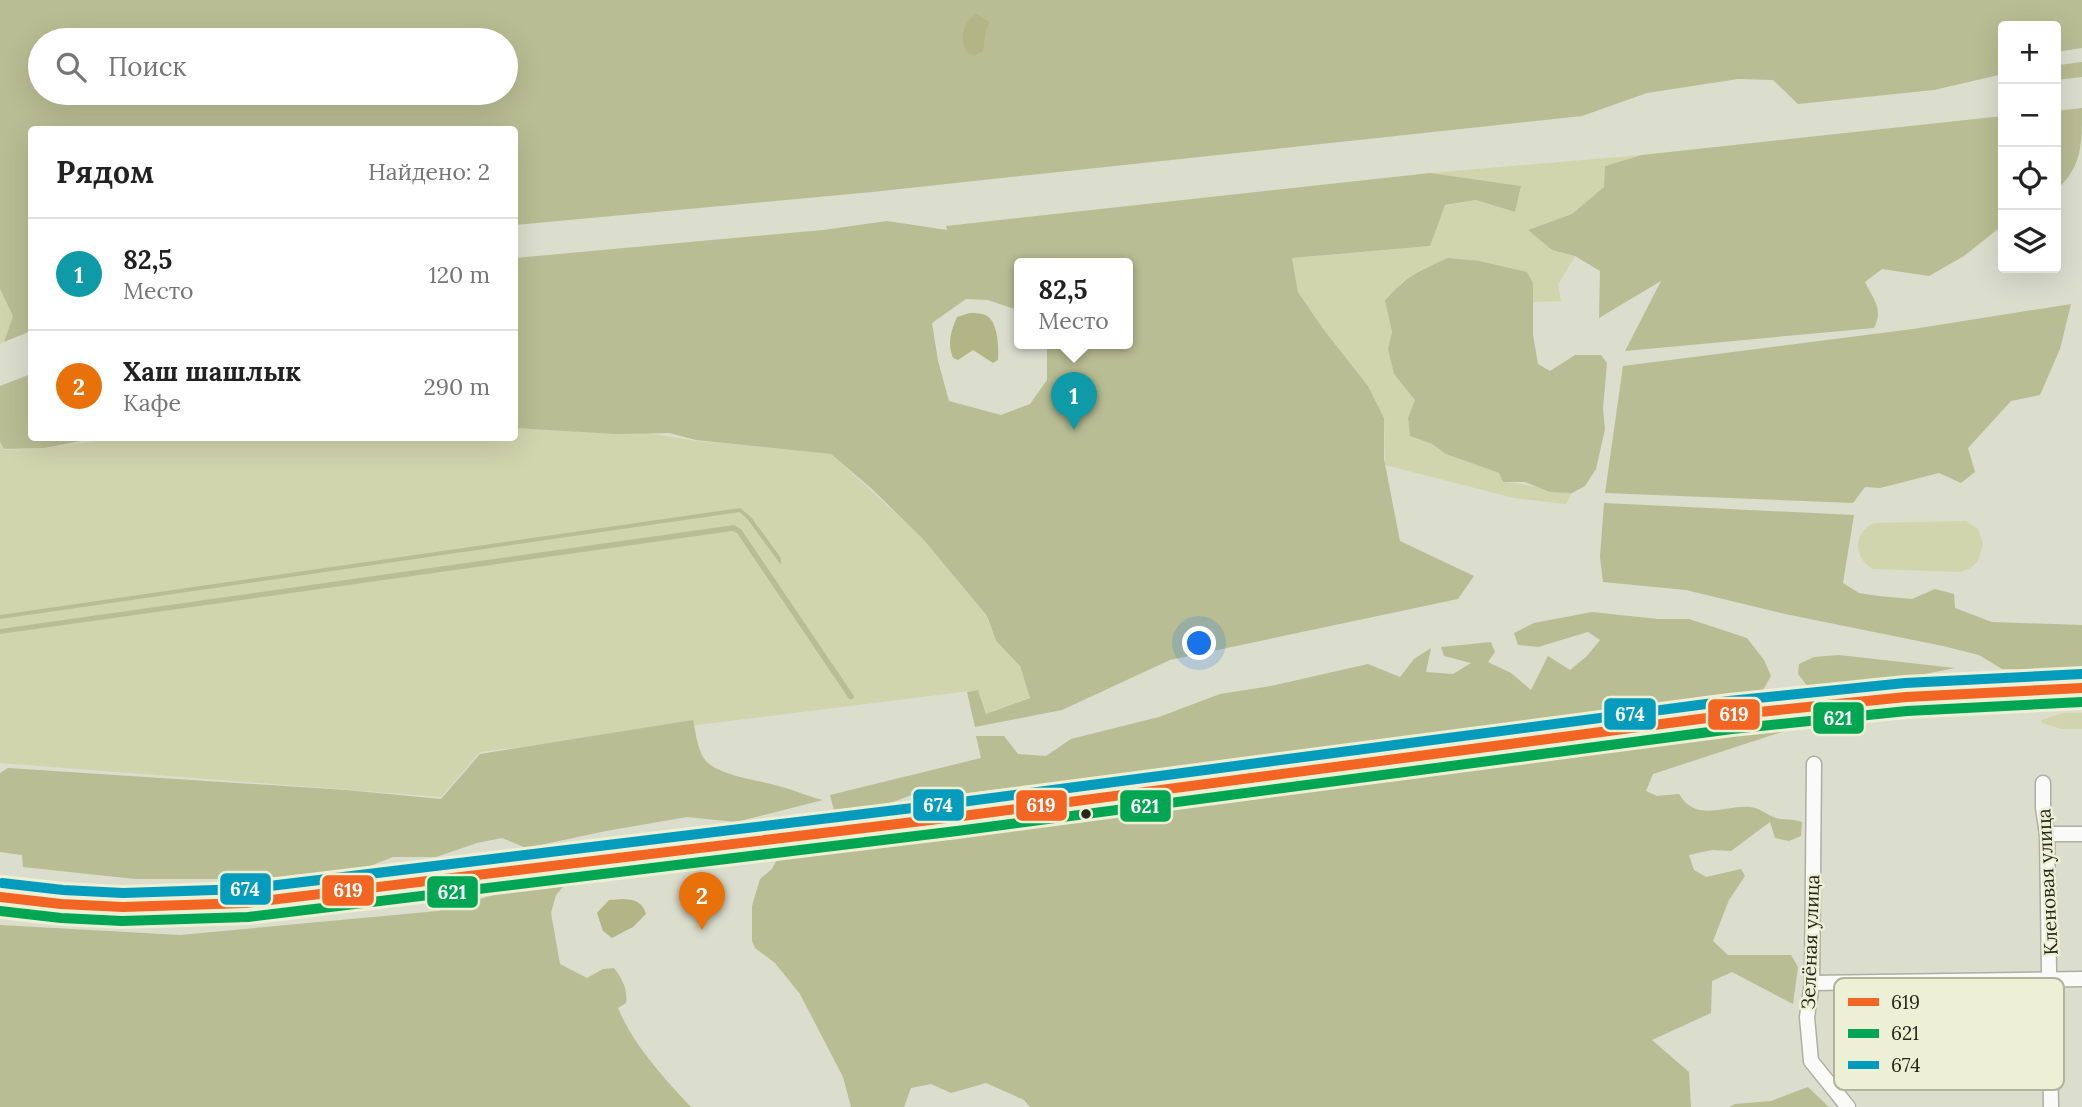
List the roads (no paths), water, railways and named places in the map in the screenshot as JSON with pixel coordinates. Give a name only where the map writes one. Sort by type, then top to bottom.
[{"type":"main road","points":[[0,897],[43,903],[136,909],[193,908],[246,903],[1037,807],[1686,721],[1896,696],[1956,691],[2082,688]]},
{"type":"street","name":"Зелёная улица","points":[[1814,764],[1812,983],[1807,1017],[1811,1061],[1847,1107]]},
{"type":"street","name":"Кленовая улица","points":[[2043,783],[2043,808],[2048,834],[2051,978]]},
{"type":"street","points":[[2048,834],[2082,834]]},
{"type":"street","points":[[2064,980],[2082,979]]},
{"type":"street","points":[[1812,983],[1834,983]]},
{"type":"place","name":"82,5","points":[[1074,430]]},
{"type":"place","name":"Хаш шашлык","points":[[702,930]]}]
